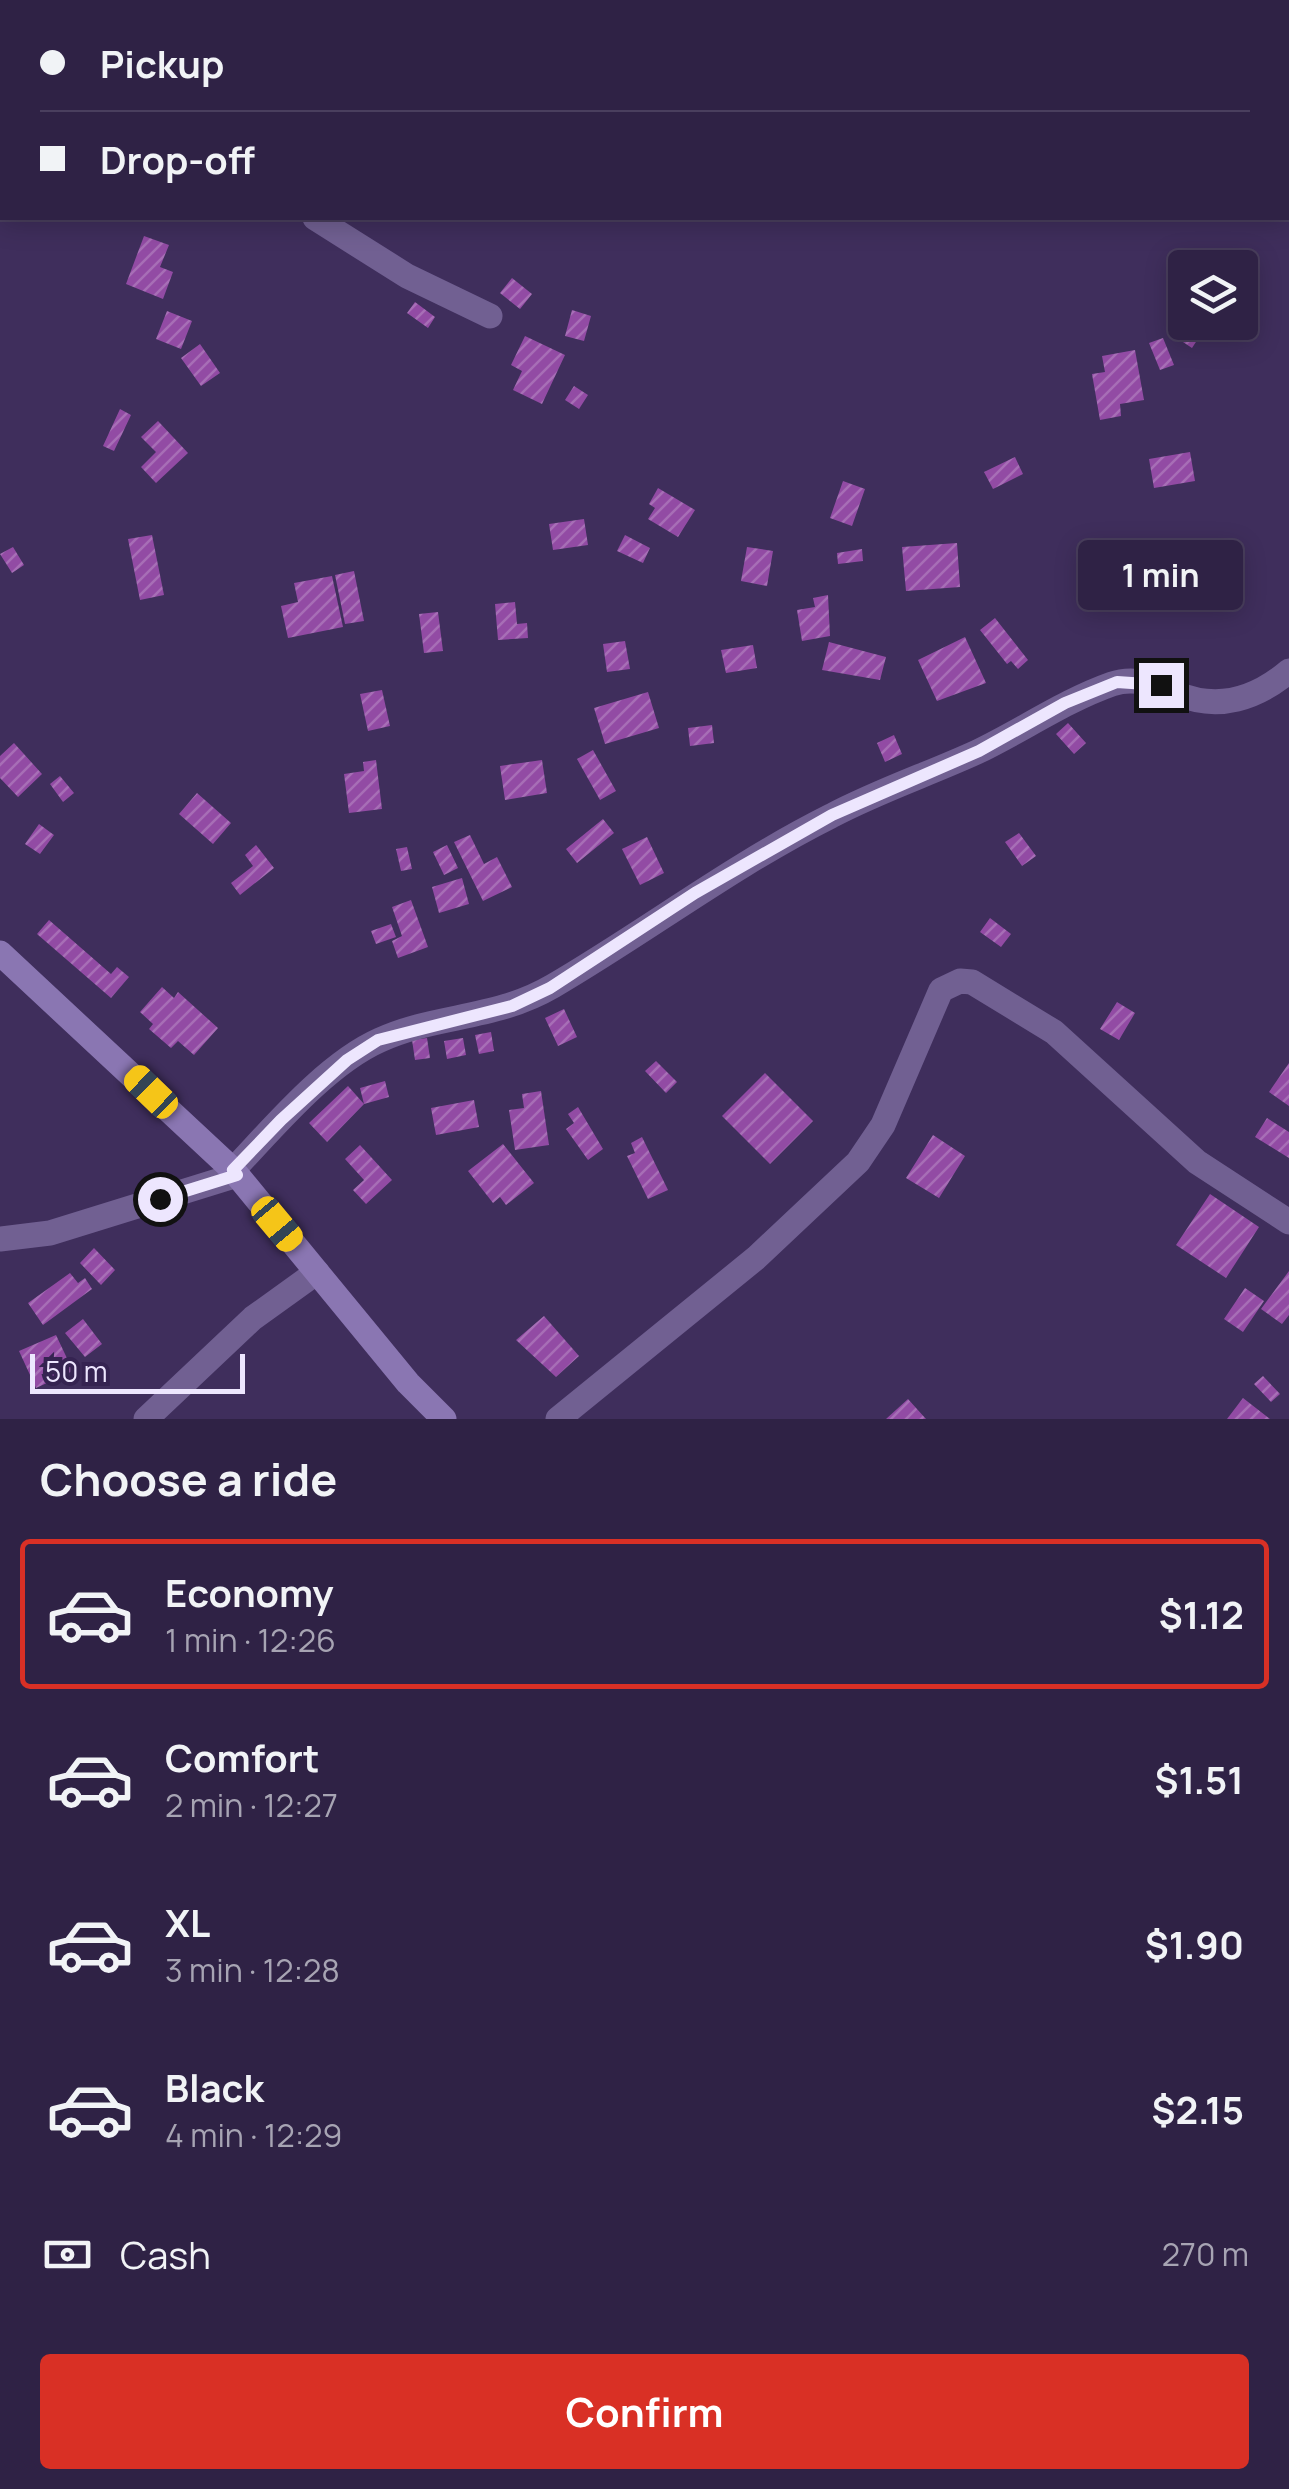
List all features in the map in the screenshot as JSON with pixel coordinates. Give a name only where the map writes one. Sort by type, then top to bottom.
[{"type":"street","points":[[318,220],[407,276],[490,316]]},
{"type":"street","points":[[0,1239],[50,1233],[235,1173],[294,1108],[347,1060],[378,1040],[425,1025],[470,1019],[550,988],[780,843],[848,808],[979,751],[1065,703],[1117,682],[1140,681],[1182,696],[1252,698],[1289,670]]},
{"type":"street","points":[[0,953],[235,1173],[408,1383],[444,1419]]},
{"type":"street","points":[[558,1419],[756,1258],[858,1162],[883,1125],[941,990],[960,981],[972,982],[1054,1032],[1196,1162],[1289,1222]]},
{"type":"street","points":[[146,1419],[253,1318],[317,1272]]},
{"type":"building","points":[[144,236],[169,245],[160,267],[173,272],[163,299],[126,284]]},
{"type":"building","points":[[512,278],[532,294],[520,309],[500,293]]},
{"type":"building","points":[[415,302],[435,317],[428,328],[407,313]]},
{"type":"building","points":[[572,310],[591,316],[584,341],[565,336]]},
{"type":"building","points":[[167,311],[192,321],[181,349],[156,339]]},
{"type":"building","points":[[525,336],[565,355],[542,404],[513,390],[522,371],[511,365]]},
{"type":"building","points":[[1163,338],[1174,365],[1160,370],[1149,343]]},
{"type":"building","points":[[1180,340],[1197,340],[1192,348]]},
{"type":"building","points":[[200,344],[220,373],[201,386],[181,358]]},
{"type":"building","points":[[1135,350],[1144,400],[1120,404],[1121,416],[1100,420],[1092,374],[1105,372],[1102,356]]},
{"type":"building","points":[[574,386],[588,395],[579,409],[565,400]]},
{"type":"building","points":[[120,409],[131,415],[114,451],[103,446]]},
{"type":"building","points":[[158,421],[188,453],[156,483],[141,467],[156,452],[141,437]]},
{"type":"building","points":[[1190,452],[1195,481],[1154,488],[1149,459]]},
{"type":"building","points":[[1015,457],[1023,474],[993,489],[984,472]]},
{"type":"building","points":[[843,481],[865,489],[852,526],[830,518]]},
{"type":"building","points":[[658,488],[695,510],[678,537],[648,519],[655,508],[649,504]]},
{"type":"building","points":[[584,519],[588,545],[553,550],[549,524]]},
{"type":"building","points":[[152,535],[164,595],[140,600],[128,539]]},
{"type":"building","points":[[625,535],[650,548],[643,563],[617,551]]},
{"type":"building","points":[[957,543],[960,587],[906,591],[902,547]]},
{"type":"building","points":[[13,547],[24,565],[12,573],[0,554]]},
{"type":"building","points":[[747,547],[773,551],[767,586],[741,581]]},
{"type":"building","points":[[862,549],[863,561],[838,564],[837,553]]},
{"type":"building","points":[[1208,553],[1236,570],[1219,597],[1192,580]]},
{"type":"building","points":[[354,571],[364,621],[345,624],[335,575]]},
{"type":"building","points":[[332,576],[343,627],[288,638],[281,606],[298,602],[294,583]]},
{"type":"building","points":[[828,595],[830,636],[802,641],[797,610],[815,607],[813,598]]},
{"type":"building","points":[[515,602],[517,624],[527,623],[528,638],[498,640],[495,604]]},
{"type":"building","points":[[438,612],[443,651],[424,653],[419,614]]},
{"type":"building","points":[[995,618],[1028,660],[1018,669],[1011,661],[1007,664],[980,630]]},
{"type":"building","points":[[965,637],[986,683],[937,701],[918,660]]},
{"type":"building","points":[[625,641],[630,669],[607,672],[603,644]]},
{"type":"building","points":[[829,642],[886,657],[880,680],[822,670]]},
{"type":"building","points":[[753,645],[757,668],[726,673],[721,650]]},
{"type":"building","points":[[382,690],[390,726],[368,731],[360,694]]},
{"type":"building","points":[[648,692],[659,728],[605,744],[594,708]]},
{"type":"building","points":[[1068,723],[1086,743],[1074,754],[1056,734]]},
{"type":"building","points":[[712,725],[714,743],[690,746],[688,728]]},
{"type":"building","points":[[894,735],[902,754],[885,762],[877,743]]},
{"type":"building","points":[[14,743],[42,774],[18,797],[0,778],[0,756]]},
{"type":"building","points":[[593,750],[616,791],[600,800],[577,759]]},
{"type":"building","points":[[376,760],[382,809],[349,813],[344,774],[364,771],[363,762]]},
{"type":"building","points":[[542,760],[547,793],[505,800],[500,766]]},
{"type":"building","points":[[60,776],[74,793],[63,802],[50,784]]},
{"type":"building","points":[[197,793],[231,823],[213,844],[179,814]]},
{"type":"building","points":[[603,819],[614,833],[577,863],[566,849]]},
{"type":"building","points":[[39,824],[54,835],[40,854],[25,844]]},
{"type":"building","points":[[1019,833],[1036,856],[1022,866],[1005,842]]},
{"type":"building","points":[[470,835],[484,864],[497,857],[512,887],[483,901],[454,842]]},
{"type":"building","points":[[647,837],[664,873],[640,885],[622,849]]},
{"type":"building","points":[[256,845],[274,868],[240,895],[231,883],[253,866],[245,855]]},
{"type":"building","points":[[447,845],[458,868],[444,875],[433,852]]},
{"type":"building","points":[[407,847],[412,869],[401,871],[396,849]]},
{"type":"building","points":[[462,878],[469,904],[439,913],[432,887]]},
{"type":"building","points":[[411,900],[428,947],[398,958],[392,941],[402,936],[392,907]]},
{"type":"building","points":[[990,918],[1011,934],[1001,947],[980,932]]},
{"type":"building","points":[[49,920],[111,974],[117,967],[129,977],[111,998],[37,934]]},
{"type":"building","points":[[391,924],[396,937],[376,944],[371,931]]},
{"type":"building","points":[[162,987],[174,998],[178,992],[218,1028],[194,1055],[178,1041],[171,1048],[149,1029],[153,1024],[140,1012]]},
{"type":"building","points":[[1117,1002],[1135,1013],[1119,1040],[1100,1029]]},
{"type":"building","points":[[564,1009],[577,1037],[558,1046],[545,1018]]},
{"type":"building","points":[[491,1032],[494,1051],[479,1054],[475,1035]]},
{"type":"building","points":[[427,1038],[430,1058],[415,1060],[412,1040]]},
{"type":"building","points":[[463,1038],[466,1055],[447,1059],[444,1041]]},
{"type":"building","points":[[656,1061],[677,1082],[666,1093],[645,1071]]},
{"type":"building","points":[[1289,1063],[1289,1106],[1269,1092]]},
{"type":"building","points":[[765,1073],[813,1121],[770,1164],[722,1116]]},
{"type":"building","points":[[385,1081],[389,1097],[364,1104],[360,1088]]},
{"type":"building","points":[[348,1086],[364,1104],[327,1142],[309,1123]]},
{"type":"building","points":[[541,1091],[549,1145],[515,1150],[509,1110],[524,1108],[522,1094]]},
{"type":"building","points":[[474,1100],[479,1127],[436,1135],[431,1108]]},
{"type":"building","points":[[578,1107],[603,1149],[588,1160],[566,1129],[574,1123],[568,1114]]},
{"type":"building","points":[[1267,1118],[1289,1132],[1289,1158],[1255,1137]]},
{"type":"building","points":[[933,1135],[965,1156],[939,1198],[906,1178]]},
{"type":"building","points":[[642,1137],[668,1190],[648,1199],[627,1156],[635,1153],[631,1143]]},
{"type":"building","points":[[503,1144],[534,1183],[506,1205],[500,1197],[493,1203],[468,1171]]},
{"type":"building","points":[[360,1145],[392,1180],[366,1204],[353,1190],[364,1180],[345,1159]]},
{"type":"building","points":[[1210,1194],[1259,1227],[1226,1278],[1176,1245]]},
{"type":"building","points":[[94,1248],[115,1270],[101,1285],[80,1263]]},
{"type":"building","points":[[1289,1271],[1289,1315],[1282,1324],[1261,1309]]},
{"type":"building","points":[[70,1273],[78,1283],[85,1278],[92,1289],[43,1325],[28,1303]]},
{"type":"building","points":[[1245,1288],[1264,1301],[1243,1332],[1224,1319]]},
{"type":"building","points":[[544,1316],[579,1356],[556,1377],[516,1340]]},
{"type":"building","points":[[83,1319],[102,1344],[85,1357],[65,1333]]},
{"type":"building","points":[[56,1335],[73,1371],[36,1388],[19,1351]]},
{"type":"building","points":[[1263,1376],[1280,1394],[1271,1402],[1254,1384]]},
{"type":"building","points":[[1243,1398],[1270,1419],[1227,1419]]},
{"type":"building","points":[[908,1399],[926,1419],[886,1419]]},
{"type":"route","points":[[160,1199],[237,1175],[233,1170],[281,1120],[347,1060],[378,1040],[512,1006],[550,988],[695,893],[832,815],[979,751],[1065,703],[1117,682],[1161,685]]}]
